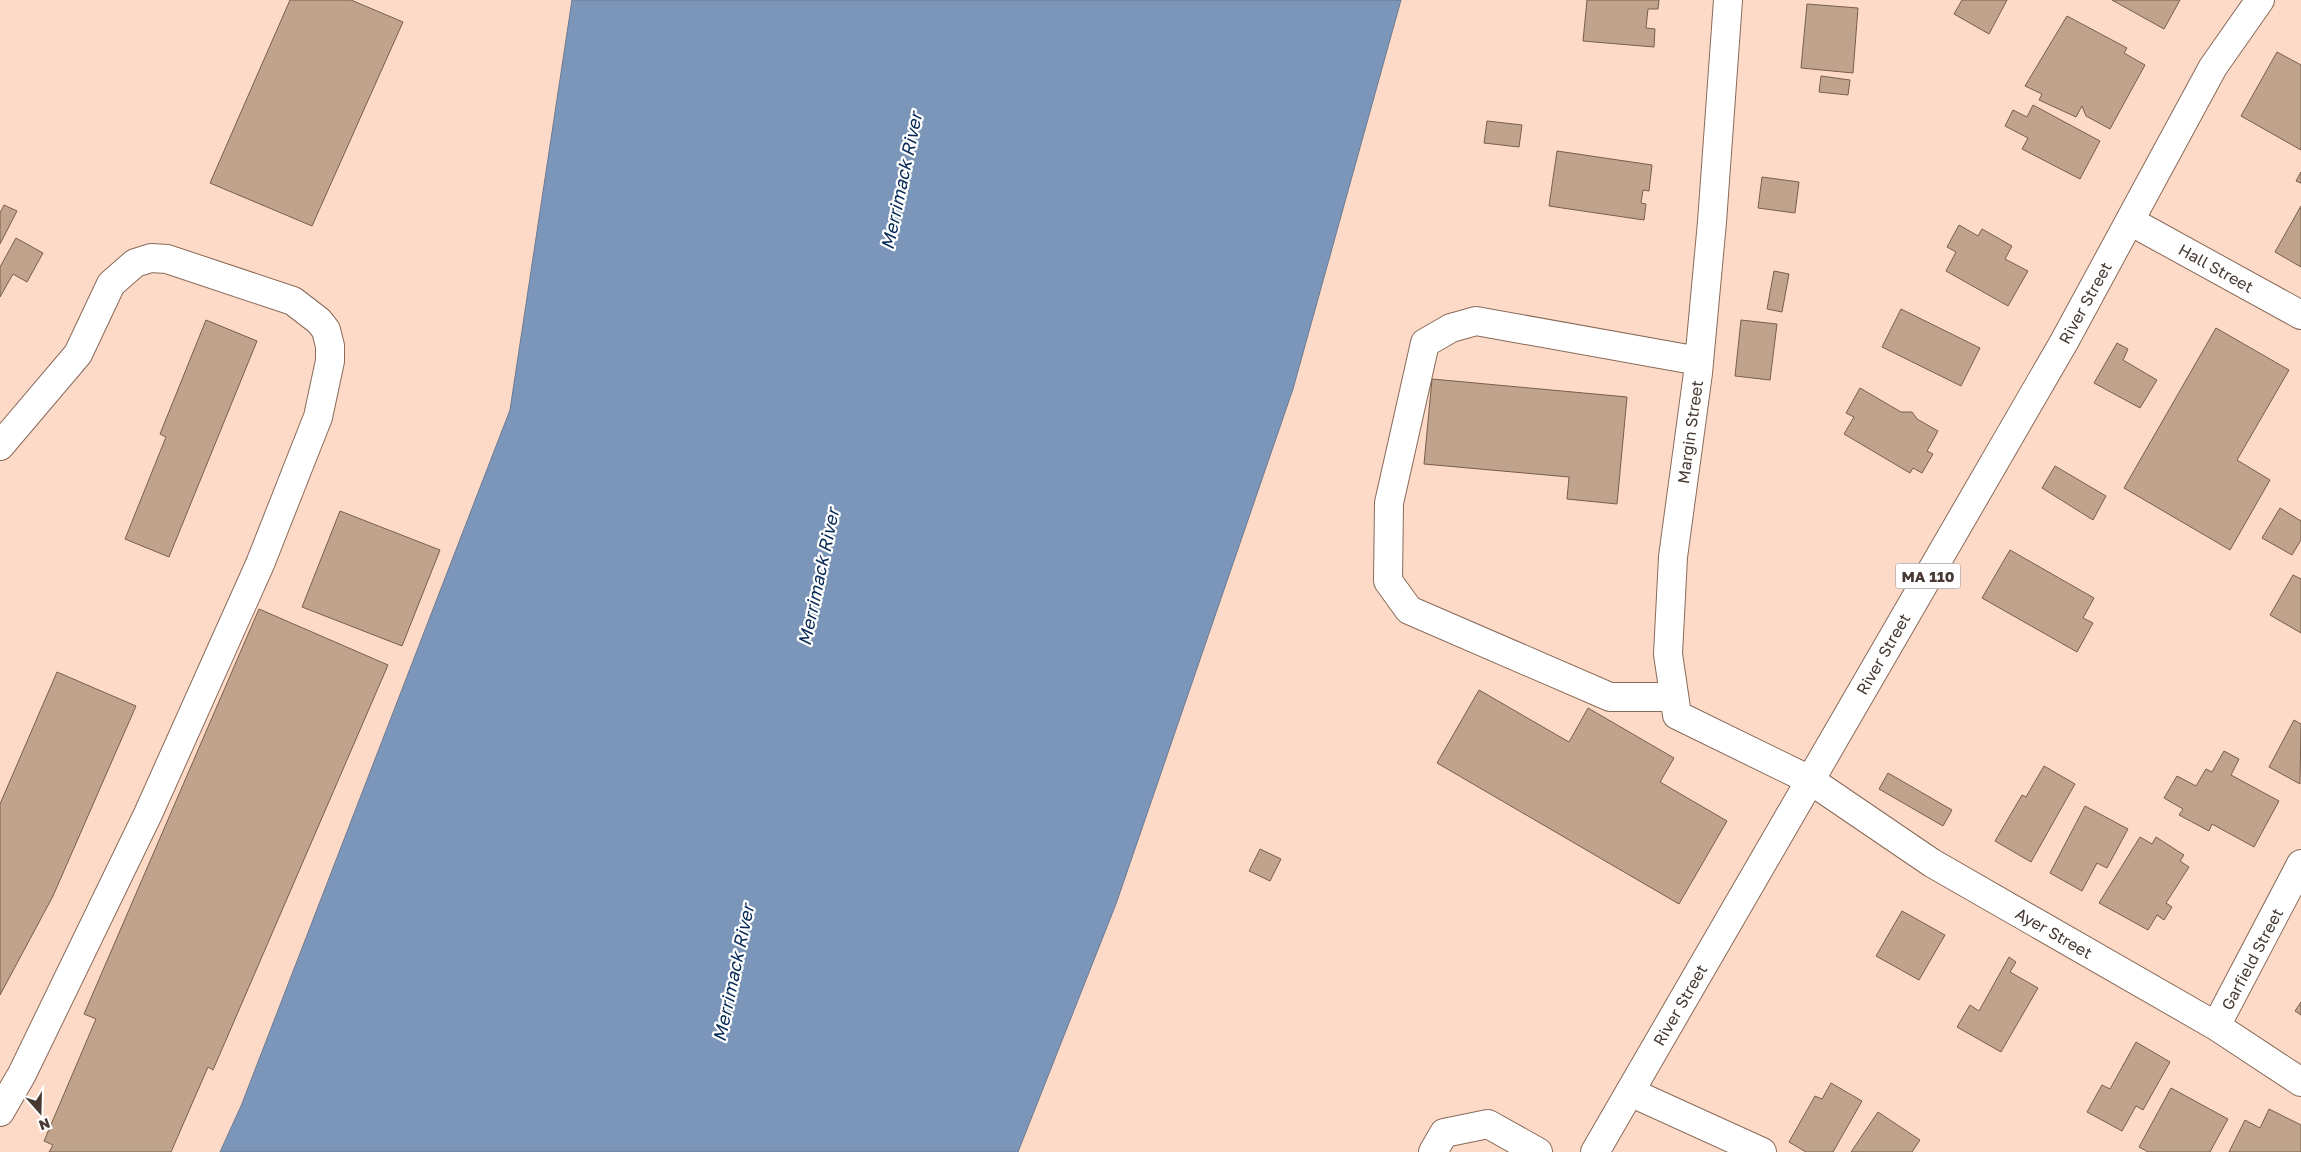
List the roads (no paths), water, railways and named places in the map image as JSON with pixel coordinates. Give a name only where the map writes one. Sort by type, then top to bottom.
[{"type":"street","name":"Margin Street","points":[[1728,0],[1712,222],[1699,361],[1672,557],[1668,654],[1677,715],[1810,780]]},
{"type":"street","name":"River Street","points":[[1595,1152],[2064,342],[2213,67],[2260,0]]},
{"type":"street","name":"Hall Street","points":[[2130,220],[2301,315]]},
{"type":"street","points":[[0,446],[78,354],[112,284],[135,262],[151,258],[167,259],[293,301],[310,312],[326,330],[330,346],[330,361],[318,417],[260,564],[148,814],[22,1074],[0,1112]]},
{"type":"street","points":[[1674,698],[1610,696],[1409,610],[1388,581],[1389,504],[1425,343],[1451,328],[1476,321],[1699,361]]},
{"type":"street","name":"Ayer Street","points":[[1810,780],[1932,863],[2216,1026],[2301,1082]]},
{"type":"street","name":"Garfield Street","points":[[2216,1026],[2301,864]]},
{"type":"street","points":[[1630,1092],[1762,1152]]},
{"type":"street","points":[[1434,1152],[1444,1133],[1488,1124],[1538,1152]]},
{"type":"water","name":"Merrimack River","points":[[572,0],[1401,0],[1293,389],[1116,904],[1018,1152],[220,1152],[241,1106],[510,410]]}]
